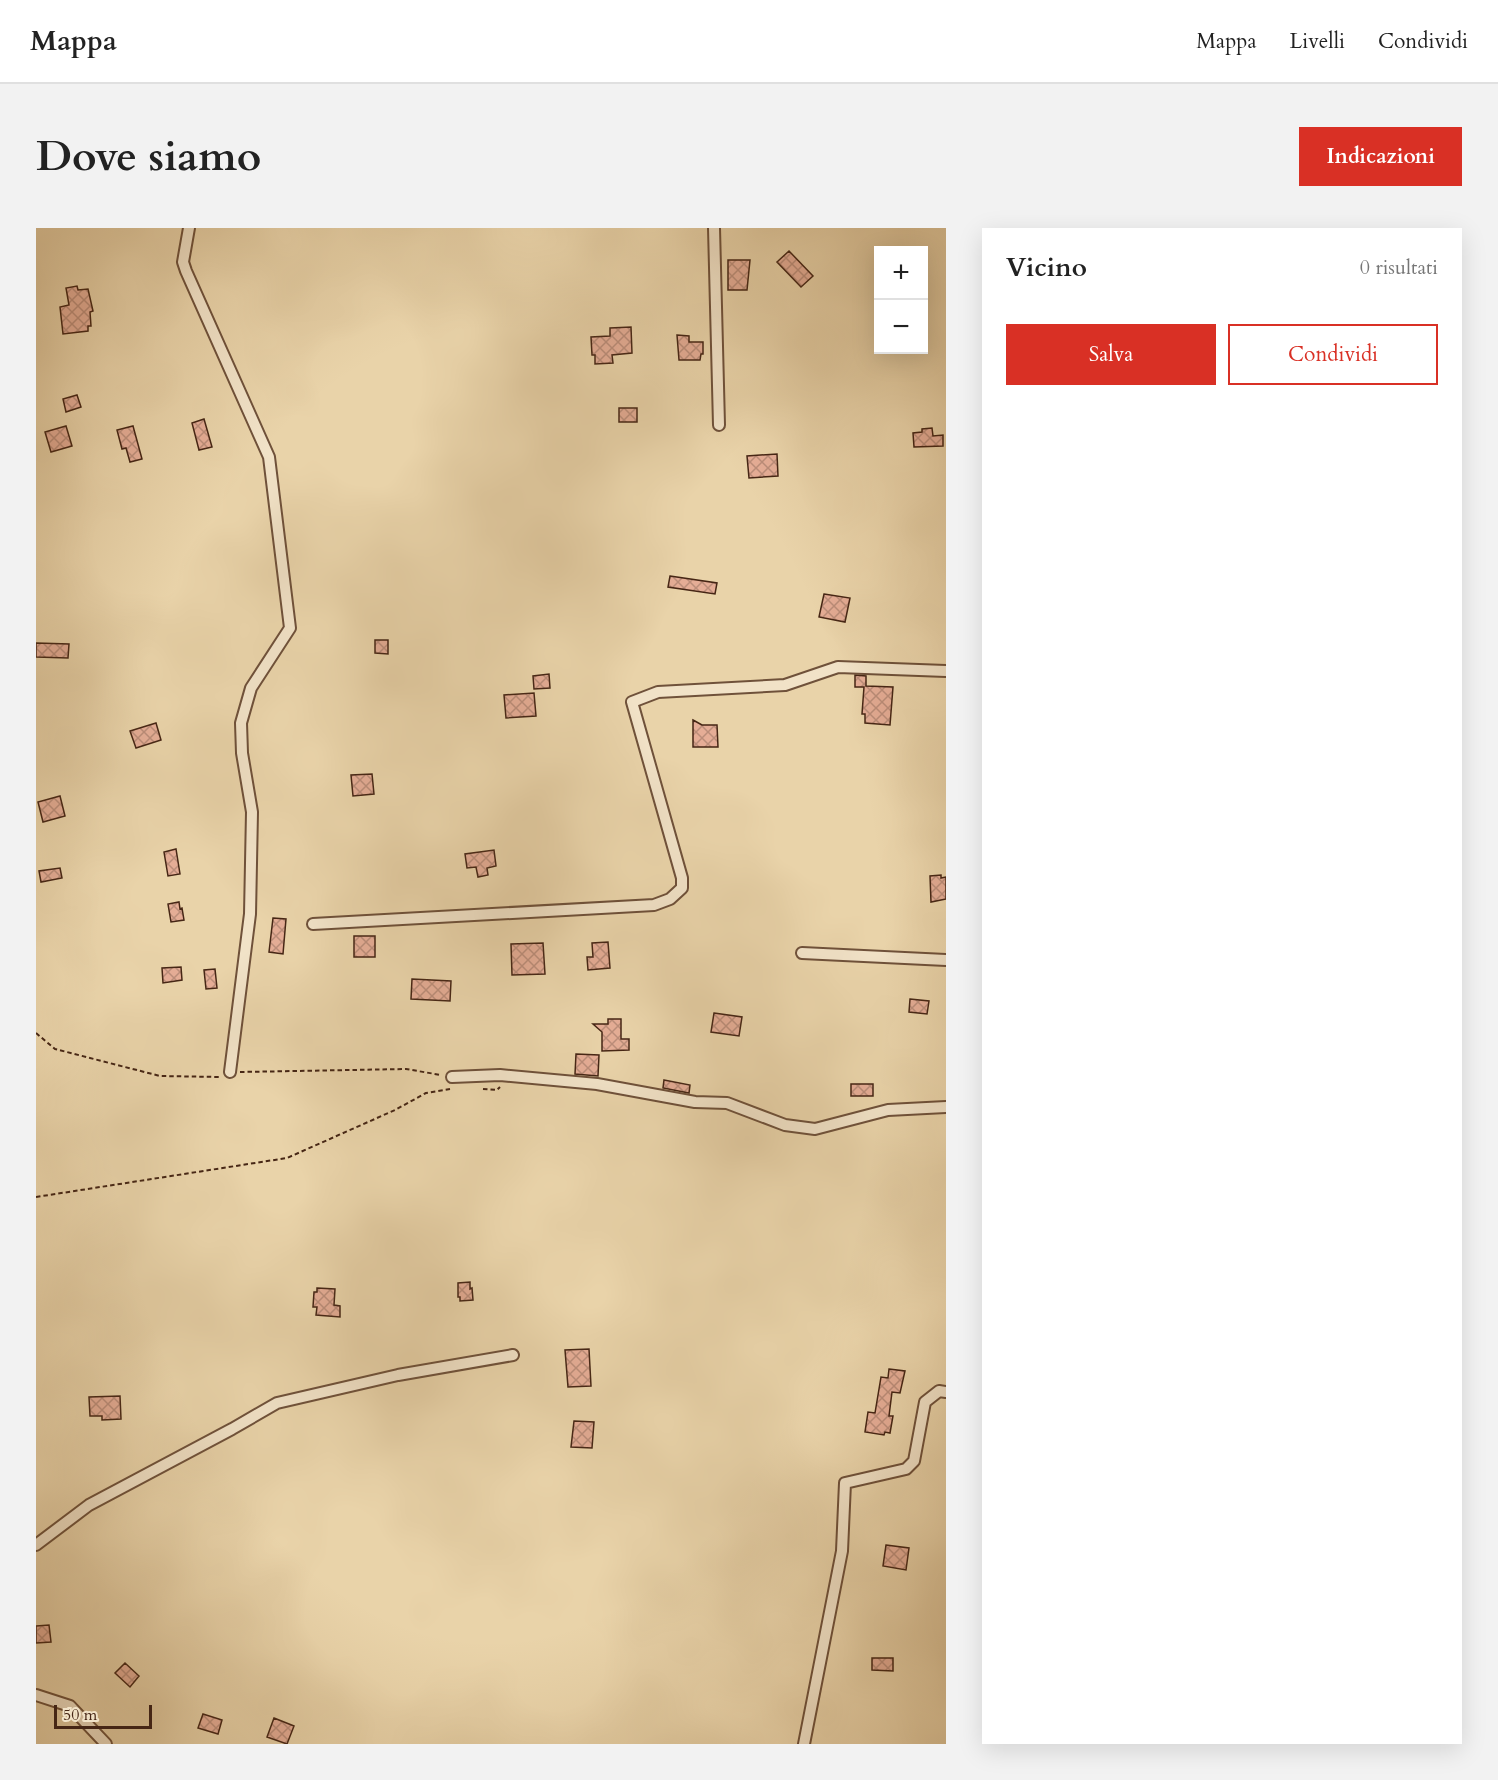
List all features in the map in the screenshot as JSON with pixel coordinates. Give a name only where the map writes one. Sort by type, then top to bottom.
[{"type":"street","points":[[189,228],[183,262],[186,271],[269,457],[290,628],[251,688],[241,723],[242,753],[252,812],[250,914],[230,1072]]},
{"type":"street","points":[[714,228],[719,425]]},
{"type":"street","points":[[313,924],[654,905],[669,899],[682,888],[682,878],[632,702],[658,692],[785,685],[838,667],[946,671]]},
{"type":"street","points":[[801,953],[946,960]]},
{"type":"street","points":[[452,1077],[501,1075],[597,1084],[695,1102],[727,1103],[785,1125],[815,1128],[888,1110],[946,1107]]},
{"type":"street","points":[[36,1545],[89,1504],[277,1403],[398,1375],[513,1355]]},
{"type":"street","points":[[804,1744],[842,1551],[845,1483],[906,1469],[914,1461],[925,1402],[939,1391],[946,1392]]},
{"type":"street","points":[[36,1695],[70,1706],[106,1744]]},
{"type":"path","points":[[478,1088],[497,1090],[515,1077]]},
{"type":"path","points":[[36,1197],[287,1158],[394,1110],[426,1093],[459,1087]]},
{"type":"building","points":[[789,251],[813,276],[801,287],[777,262]]},
{"type":"building","points":[[728,260],[750,260],[747,290],[728,290]]},
{"type":"building","points":[[77,286],[78,290],[88,289],[93,311],[90,312],[91,326],[88,326],[88,331],[63,334],[60,307],[69,305],[66,288]]},
{"type":"building","points":[[631,327],[632,353],[612,355],[613,363],[595,364],[591,337],[610,336],[610,328]]},
{"type":"building","points":[[677,335],[689,336],[689,342],[703,342],[703,354],[700,360],[679,360]]},
{"type":"building","points":[[77,395],[81,407],[66,412],[63,399]]},
{"type":"building","points":[[619,408],[637,408],[637,422],[619,422]]},
{"type":"building","points":[[204,419],[212,447],[199,450],[192,423]]},
{"type":"building","points":[[66,426],[72,446],[51,452],[45,432]]},
{"type":"building","points":[[133,426],[142,459],[130,462],[126,448],[122,449],[117,430]]},
{"type":"building","points":[[932,428],[933,436],[943,435],[943,446],[914,447],[913,433]]},
{"type":"building","points":[[777,454],[778,476],[749,478],[747,456]]},
{"type":"building","points":[[670,576],[717,583],[715,594],[668,587]]},
{"type":"building","points":[[824,594],[850,598],[845,622],[819,617]]},
{"type":"building","points":[[375,640],[388,640],[388,654],[375,653]]},
{"type":"building","points":[[36,643],[69,644],[68,658],[36,657]]},
{"type":"building","points":[[549,674],[550,688],[534,689],[533,676]]},
{"type":"building","points":[[855,675],[866,676],[866,686],[893,687],[890,725],[865,723],[865,714],[862,714],[864,687],[855,687]]},
{"type":"building","points":[[534,693],[536,716],[506,718],[504,695]]},
{"type":"building","points":[[693,720],[702,725],[717,725],[718,747],[693,747]]},
{"type":"building","points":[[156,723],[161,740],[136,748],[130,731]]},
{"type":"building","points":[[372,774],[374,794],[353,796],[351,775]]},
{"type":"building","points":[[60,796],[65,816],[43,822],[38,802]]},
{"type":"building","points":[[176,849],[180,874],[168,876],[164,852]]},
{"type":"building","points":[[494,850],[496,866],[487,868],[488,875],[478,877],[476,867],[467,868],[465,854]]},
{"type":"building","points":[[60,868],[62,878],[41,882],[39,871]]},
{"type":"building","points":[[941,875],[941,878],[946,877],[946,899],[931,902],[930,876]]},
{"type":"building","points":[[179,902],[184,920],[171,922],[168,904]]},
{"type":"building","points":[[273,918],[286,919],[283,954],[269,952]]},
{"type":"building","points":[[354,936],[375,936],[375,957],[354,957]]},
{"type":"building","points":[[608,942],[610,968],[588,970],[587,957],[593,957],[592,943]]},
{"type":"building","points":[[543,943],[545,974],[512,975],[511,944]]},
{"type":"building","points":[[181,967],[182,980],[163,983],[162,968]]},
{"type":"building","points":[[215,969],[217,988],[206,989],[204,970]]},
{"type":"building","points":[[412,979],[451,981],[450,1001],[411,999]]},
{"type":"building","points":[[910,999],[929,1001],[927,1014],[909,1012]]},
{"type":"building","points":[[714,1013],[742,1017],[739,1036],[711,1032]]},
{"type":"building","points":[[608,1019],[621,1019],[621,1039],[629,1039],[629,1050],[602,1051],[602,1032],[593,1024],[608,1024]]},
{"type":"building","points":[[576,1054],[599,1055],[598,1076],[575,1074]]},
{"type":"building","points":[[664,1080],[690,1085],[689,1093],[663,1088]]},
{"type":"building","points":[[851,1084],[873,1084],[873,1096],[851,1096]]},
{"type":"building","points":[[470,1282],[473,1300],[460,1301],[458,1283]]},
{"type":"building","points":[[317,1288],[335,1289],[334,1305],[340,1306],[340,1317],[316,1315],[317,1307],[313,1307],[314,1292],[317,1292]]},
{"type":"building","points":[[589,1349],[591,1386],[568,1387],[565,1350]]},
{"type":"building","points":[[889,1369],[905,1371],[900,1393],[892,1392],[889,1416],[893,1416],[890,1433],[885,1432],[884,1435],[865,1432],[868,1412],[875,1413],[881,1377],[888,1378]]},
{"type":"building","points":[[120,1396],[121,1419],[102,1420],[102,1416],[90,1416],[89,1397]]},
{"type":"building","points":[[574,1421],[594,1422],[592,1448],[571,1447]]},
{"type":"building","points":[[886,1545],[909,1548],[906,1570],[883,1566]]},
{"type":"building","points":[[49,1625],[51,1642],[36,1643],[36,1626]]},
{"type":"building","points":[[872,1658],[893,1658],[893,1671],[872,1670]]},
{"type":"building","points":[[125,1663],[139,1676],[130,1687],[115,1673]]},
{"type":"building","points":[[203,1714],[222,1720],[218,1734],[198,1728]]},
{"type":"building","points":[[274,1718],[294,1726],[287,1744],[267,1737]]}]
